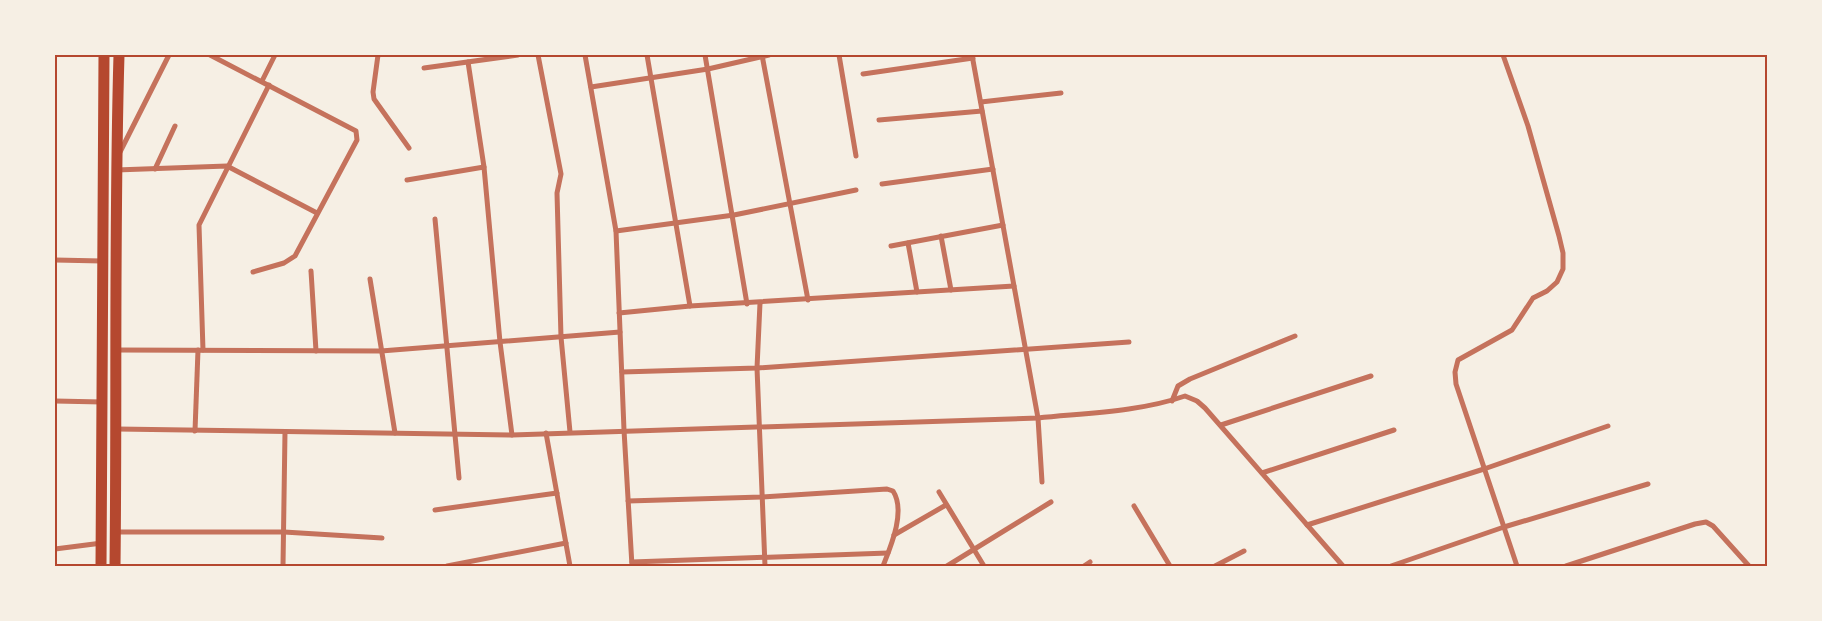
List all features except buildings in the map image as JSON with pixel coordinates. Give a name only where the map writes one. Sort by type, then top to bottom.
[{"type":"main road","points":[[102,566],[104,55]]},
{"type":"main road","points":[[115,566],[117,430],[116,165],[119,55]]},
{"type":"main road","points":[[104,96],[118,98]]},
{"type":"street","points":[[169,55],[116,165],[154,169],[228,166],[317,213]]},
{"type":"street","points":[[210,55],[356,131],[357,140],[296,256],[284,263],[253,272]]},
{"type":"street","points":[[262,81],[275,55]]},
{"type":"street","points":[[378,55],[373,92],[374,98],[408,148]]},
{"type":"street","points":[[424,68],[496,56],[518,55]]},
{"type":"street","points":[[538,55],[561,174],[557,194],[560,337],[570,432]]},
{"type":"street","points":[[585,55],[616,231],[624,430],[632,564],[888,553]]},
{"type":"street","points":[[647,55],[690,306]]},
{"type":"street","points":[[705,55],[734,215],[747,304]]},
{"type":"street","points":[[590,87],[708,68],[765,55],[808,300]]},
{"type":"street","points":[[839,55],[856,156]]},
{"type":"street","points":[[1503,55],[1528,126],[1559,236],[1563,253],[1563,269],[1557,282],[1547,291],[1533,298],[1512,330],[1458,360],[1455,372],[1456,384],[1517,566]]},
{"type":"street","points":[[863,74],[973,57],[1038,418],[1042,482]]},
{"type":"street","points":[[468,62],[484,167],[500,342],[512,435]]},
{"type":"street","points":[[195,430],[200,350],[199,225],[269,85]]},
{"type":"street","points":[[981,102],[1061,93]]},
{"type":"street","points":[[879,120],[982,110]]},
{"type":"street","points":[[154,169],[175,126]]},
{"type":"street","points":[[407,180],[484,167]]},
{"type":"street","points":[[882,184],[993,170]]},
{"type":"street","points":[[616,231],[734,215],[856,190]]},
{"type":"street","points":[[435,219],[459,478]]},
{"type":"street","points":[[891,246],[1003,225]]},
{"type":"street","points":[[941,236],[951,290]]},
{"type":"street","points":[[908,243],[917,292]]},
{"type":"street","points":[[55,260],[103,261]]},
{"type":"street","points":[[311,270],[316,351]]},
{"type":"street","points":[[370,279],[395,433]]},
{"type":"street","points":[[619,313],[690,306],[747,304],[1014,286]]},
{"type":"street","points":[[760,303],[757,368],[765,566]]},
{"type":"street","points":[[117,350],[381,351],[620,332]]},
{"type":"street","points":[[1172,401],[1178,386],[1190,379],[1295,336]]},
{"type":"street","points":[[622,372],[757,368],[1129,342]]},
{"type":"street","points":[[1221,425],[1371,376]]},
{"type":"street","points":[[117,430],[512,435],[760,425],[1038,418],[1172,401],[1185,396],[1197,401],[1221,425],[1342,566]]},
{"type":"street","points":[[55,400],[102,402]]},
{"type":"street","points":[[1307,525],[1484,469],[1608,426]]},
{"type":"street","points":[[1262,473],[1394,430]]},
{"type":"street","points":[[283,566],[285,432]]},
{"type":"street","points":[[546,433],[570,566]]},
{"type":"street","points":[[1391,566],[1504,527],[1648,484]]},
{"type":"street","points":[[628,501],[762,497],[887,489],[893,491],[896,496],[894,535],[882,566]]},
{"type":"street","points":[[939,492],[984,566]]},
{"type":"street","points":[[435,510],[557,493]]},
{"type":"street","points":[[947,566],[1051,502]]},
{"type":"street","points":[[894,535],[946,505]]},
{"type":"street","points":[[1134,506],[1170,566]]},
{"type":"street","points":[[1566,566],[1706,522],[1713,526],[1749,566]]},
{"type":"street","points":[[115,532],[284,532],[382,538]]},
{"type":"street","points":[[55,549],[102,542]]},
{"type":"street","points":[[448,566],[566,543]]},
{"type":"street","points":[[1215,566],[1244,551]]},
{"type":"street","points":[[1084,566],[1090,562]]}]
